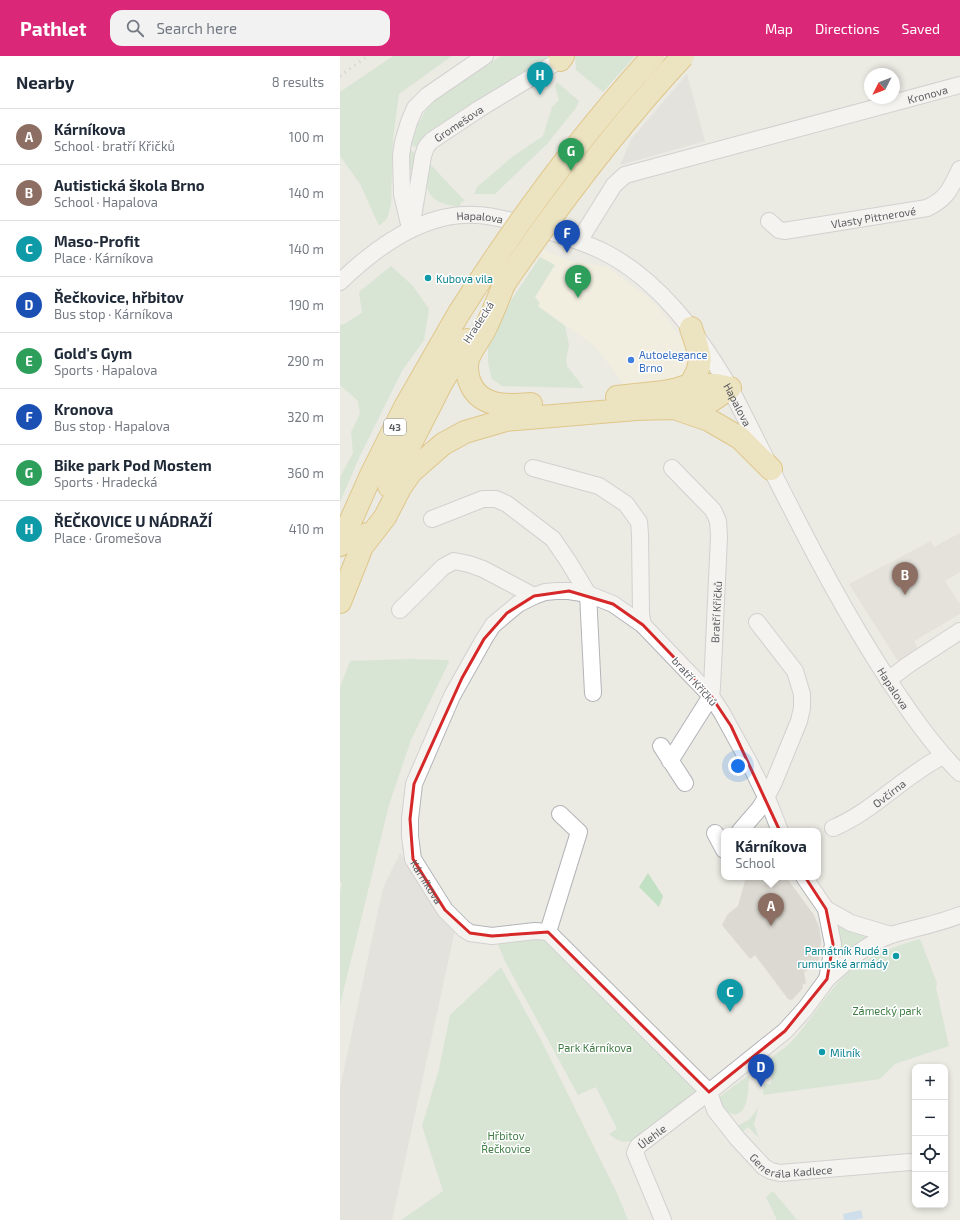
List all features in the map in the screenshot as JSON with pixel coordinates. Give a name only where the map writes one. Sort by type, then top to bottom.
[{"type":"highway","name":"Hradecká","points":[[473,322],[499,251],[547,184],[605,110],[653,56]]},
{"type":"highway","name":"Hradecká","points":[[340,602],[351,547],[371,475],[405,407],[504,284],[553,214],[592,163],[631,114],[683,56]]},
{"type":"highway","points":[[473,322],[467,376],[477,395],[482,399],[496,405],[514,406],[664,392],[690,385],[716,385],[730,388]]},
{"type":"highway","points":[[690,385],[696,374],[700,358],[691,328]]},
{"type":"highway","points":[[351,547],[385,517],[400,488],[411,472],[443,444],[465,432],[506,420],[636,409],[673,408],[711,401],[730,388]]},
{"type":"highway","points":[[673,408],[709,420],[740,438],[771,469]]},
{"type":"street","points":[[340,282],[354,268],[381,248],[411,229],[402,194],[403,142],[409,122],[415,108],[428,95],[485,56]]},
{"type":"street","name":"Gromešova","points":[[411,229],[423,156],[426,147],[431,141],[561,57]]},
{"type":"street","name":"Kronova","points":[[579,241],[614,186],[625,175],[960,85]]},
{"type":"street","name":"Vlasty Pittnerové","points":[[769,221],[779,230],[784,231],[927,208],[942,200],[947,194],[960,169]]},
{"type":"street","name":"Hapalova","points":[[411,229],[443,217],[476,214],[496,217],[579,241],[602,251],[616,259],[666,299],[691,328],[714,361],[730,388],[844,608],[888,680],[943,756],[960,773]]},
{"type":"street","points":[[534,468],[599,486],[626,504],[638,522],[640,534],[641,614],[643,625]]},
{"type":"street","name":"Bratří Křičků","points":[[670,761],[710,696],[712,687],[719,537],[718,521],[713,510],[672,468]]},
{"type":"street","points":[[432,519],[483,499],[496,499],[507,504],[553,539],[568,560],[588,594],[593,693]]},
{"type":"street","points":[[400,610],[443,567],[454,561],[483,569],[534,596]]},
{"type":"street","name":"bratří Křičků","points":[[462,678],[493,625],[518,604],[534,596],[545,592],[569,591],[588,594],[613,604],[643,625],[710,696],[731,726],[779,828]]},
{"type":"street","points":[[742,828],[766,798],[802,708],[802,694],[795,671],[757,622]]},
{"type":"street","points":[[888,680],[960,631]]},
{"type":"street","name":"Kárníkova","points":[[462,678],[452,696],[414,784],[410,819],[410,836],[413,859],[445,910],[456,922],[470,933],[492,936],[534,931],[548,932]]},
{"type":"street","points":[[661,746],[685,783]]},
{"type":"street","name":"Ovčírna","points":[[832,828],[844,824],[919,770],[943,756]]},
{"type":"street","points":[[560,814],[579,832],[548,932],[709,1092],[785,1031],[827,979],[862,950],[891,936],[960,915]]},
{"type":"street","points":[[715,833],[721,844]]},
{"type":"street","points":[[806,880],[826,909],[833,944],[827,979]]},
{"type":"street","points":[[826,909],[851,923],[891,936]]},
{"type":"street","name":"Generála Kadlece","points":[[709,1092],[715,1110],[724,1122],[758,1160],[771,1171],[780,1173],[910,1162]]},
{"type":"street","name":"Úlehle","points":[[663,1220],[635,1153],[638,1146],[709,1092]]},
{"type":"highlighted area","points":[[569,591],[613,604],[643,625],[711,696],[731,726],[792,857],[826,909],[833,944],[827,979],[805,1009],[785,1031],[709,1092],[548,932],[492,936],[470,933],[445,910],[413,859],[410,819],[414,784],[462,678],[484,639],[507,613],[534,596]]},
{"type":"shaded area","points":[[687,74],[705,141],[620,165],[632,138]]},
{"type":"shaded area","points":[[544,250],[573,262],[607,267],[648,297],[657,306],[687,346],[691,370],[680,379],[625,387],[596,347],[538,306],[522,284]]},
{"type":"shaded area","points":[[960,533],[960,572],[945,581],[960,604],[960,614],[914,641],[919,650],[899,663],[849,584],[931,541],[934,547]]},
{"type":"shaded area","points":[[400,853],[455,930],[392,1220],[340,1220],[340,1088],[383,888]]},
{"type":"shaded area","points":[[745,880],[788,880],[814,915],[819,927],[821,940],[819,959],[814,966],[804,972],[806,983],[802,985],[803,988],[792,1000],[788,999],[755,955],[750,959],[722,925],[728,914],[738,906]]},
{"type":"green space","points":[[393,56],[452,56],[399,94],[393,138],[391,205],[387,219],[379,226],[360,184],[340,156],[340,92]]},
{"type":"green space","points":[[501,56],[548,56],[545,61],[430,132],[424,137],[418,148],[411,145],[418,124],[427,108],[445,92]]},
{"type":"green space","points":[[575,56],[635,56],[603,92],[576,70]]},
{"type":"green space","points":[[557,82],[579,101],[576,108],[547,144],[495,194],[474,194],[477,187],[512,157],[543,136],[552,107],[559,100],[555,86]]},
{"type":"green space","points":[[409,149],[416,154],[413,170],[408,170]]},
{"type":"green space","points":[[429,163],[465,201],[461,202],[460,207],[441,203],[429,192],[426,178]]},
{"type":"green space","points":[[540,257],[555,265],[535,297],[540,303],[538,306],[565,326],[569,345],[566,360],[567,366],[584,388],[502,386],[492,379],[488,362],[488,345],[492,333],[512,299]]},
{"type":"green space","points":[[391,266],[413,286],[429,309],[424,340],[402,371],[359,458],[340,502],[340,477],[353,453],[351,432],[360,414],[358,401],[340,385],[340,325],[362,313],[359,292]]},
{"type":"green space","points":[[409,659],[448,660],[449,662],[411,740],[389,805],[340,1005],[340,892],[342,884],[340,881],[340,687],[350,661]]},
{"type":"green space","points":[[648,873],[663,896],[659,907],[639,887]]},
{"type":"green space","points":[[838,924],[873,936],[835,964],[836,926]]},
{"type":"green space","name":"Park Kárníkova","points":[[543,937],[561,951],[564,960],[664,1059],[672,1062],[701,1092],[637,1139],[625,1142],[616,1139],[609,1134],[617,1129],[596,1087],[578,1095],[506,963],[497,942]]},
{"type":"green space","name":"Zámecký park","points":[[920,939],[937,983],[936,988],[949,1046],[895,1064],[880,1079],[763,1095],[764,1084],[771,1084],[772,1068],[765,1067],[766,1064],[795,1037],[829,993],[844,977],[863,962],[874,956],[896,946]]},
{"type":"green space","name":"Hřbitov Řečkovice","points":[[501,967],[541,1040],[617,1193],[628,1220],[401,1220],[443,1191],[422,1126],[439,1069],[450,1015]]},
{"type":"green space","points":[[749,1075],[747,1098],[742,1110],[738,1114],[732,1114],[723,1110],[719,1102],[719,1097]]},
{"type":"green space","points":[[759,1105],[754,1124],[759,1138],[748,1127],[741,1133],[736,1126],[744,1123],[750,1118]]},
{"type":"green space","points":[[773,1191],[797,1220],[777,1220],[766,1197]]},
{"type":"water","points":[[861,1210],[863,1218],[844,1220],[843,1214]]},
{"type":"railway","points":[[340,76],[368,56]]},
{"type":"place","name":"ŘEČKOVICE U NÁDRAŽÍ","points":[[540,95]]},
{"type":"place","name":"Bike park Pod Mostem","points":[[571,171]]},
{"type":"place","name":"Kronova","points":[[567,253]]},
{"type":"place","name":"Kubova vila","points":[[428,278]]},
{"type":"place","name":"Gold's Gym","points":[[578,298]]},
{"type":"place","name":"Autoelegance Brno","points":[[631,360]]},
{"type":"place","name":"Autistická škola Brno","points":[[905,595]]},
{"type":"place","name":"Kárníkova","points":[[771,926]]},
{"type":"place","name":"Památník Rudé a rumunské armády","points":[[896,956]]},
{"type":"place","name":"Maso-Profit","points":[[730,1012]]},
{"type":"place","name":"Milník","points":[[822,1052]]},
{"type":"place","name":"Řečkovice, hřbitov","points":[[761,1087]]}]
